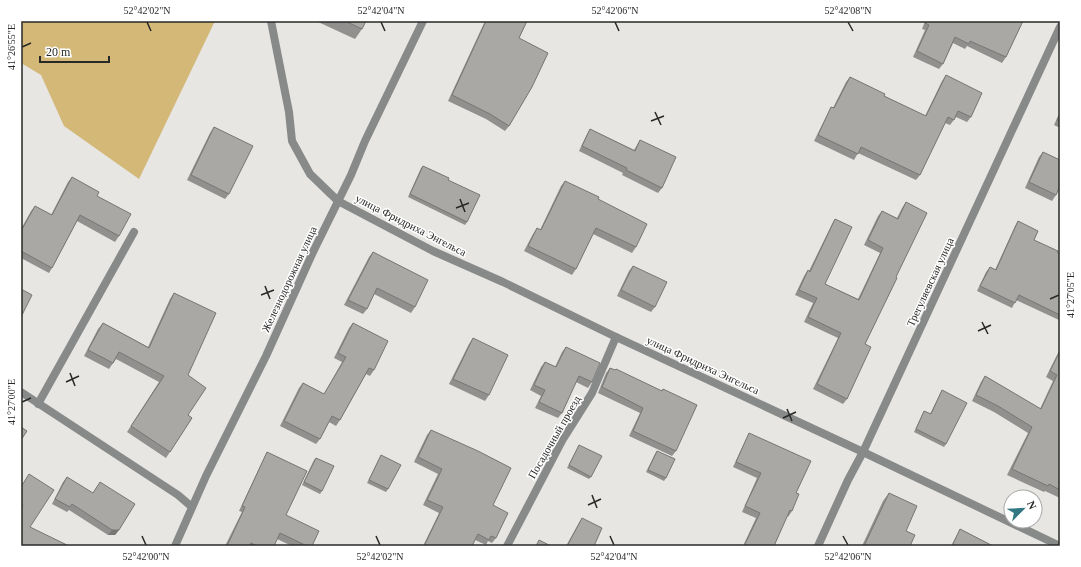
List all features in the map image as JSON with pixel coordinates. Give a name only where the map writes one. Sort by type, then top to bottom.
[{"type":"street","name":"улица Фридриха Энгельса","points":[[271,21],[289,112],[292,141],[310,174],[338,200],[433,251],[503,282],[616,337],[1060,546]]},
{"type":"street","name":"Железнодорожная улица","points":[[174,546],[206,476],[266,356],[309,259],[423,21]]},
{"type":"street","name":"Трегуляевская улица","points":[[818,546],[1060,27]]},
{"type":"street","points":[[38,404],[134,232]]},
{"type":"street","name":"Посадочный проезд","points":[[507,546],[563,439],[592,393],[616,337]]},
{"type":"street","points":[[21,392],[178,496],[192,507]]},
{"type":"shaded area","points":[[21,21],[215,21],[139,179],[64,126],[41,75],[21,63]]},
{"type":"building","points":[[345,21],[366,21],[362,29]]},
{"type":"building","points":[[486,21],[527,21],[519,38],[548,53],[532,87],[509,126],[490,114],[452,95]]},
{"type":"building","points":[[926,21],[1023,21],[1006,57],[970,41],[969,44],[955,37],[943,64],[917,51],[929,25],[925,23]]},
{"type":"building","points":[[946,75],[982,93],[971,117],[958,111],[954,120],[948,117],[920,175],[861,147],[858,154],[818,135],[831,107],[834,108],[850,77],[885,94],[884,96],[926,116]]},
{"type":"building","points":[[1060,114],[1060,121],[1057,120]]},
{"type":"building","points":[[214,127],[253,146],[229,194],[191,175]]},
{"type":"building","points":[[590,129],[635,151],[640,140],[676,157],[662,188],[626,170],[627,168],[582,146]]},
{"type":"building","points":[[1043,152],[1060,160],[1060,186],[1056,195],[1029,182]]},
{"type":"building","points":[[423,166],[480,195],[467,222],[410,194]]},
{"type":"building","points":[[72,177],[99,192],[97,196],[131,214],[119,236],[80,215],[52,268],[21,251],[21,231],[35,206],[52,215]]},
{"type":"building","points":[[565,181],[599,197],[598,199],[647,224],[636,247],[596,228],[576,269],[528,246],[537,228],[541,230]]},
{"type":"building","points":[[906,202],[927,213],[865,344],[871,347],[847,399],[817,384],[841,333],[808,317],[817,298],[799,290],[808,270],[810,272],[835,219],[852,227],[825,284],[859,300],[883,248],[868,240],[882,211],[898,219]]},
{"type":"building","points":[[1018,221],[1038,231],[1034,240],[1058,251],[1057,252],[1060,254],[1060,315],[1019,295],[1015,303],[980,286],[990,267],[996,270]]},
{"type":"building","points":[[373,252],[428,280],[415,307],[377,288],[367,309],[348,300]]},
{"type":"building","points":[[633,266],[667,282],[655,307],[621,290]]},
{"type":"building","points":[[21,289],[32,295],[21,317]]},
{"type":"building","points":[[174,293],[216,313],[188,375],[206,388],[188,415],[192,418],[170,452],[131,426],[164,376],[119,352],[113,363],[88,350],[103,323],[149,348]]},
{"type":"building","points":[[353,323],[388,341],[374,370],[369,368],[340,420],[332,416],[320,439],[284,421],[303,383],[324,394],[346,357],[338,353]]},
{"type":"building","points":[[473,338],[508,355],[489,395],[453,379]]},
{"type":"building","points":[[566,347],[600,363],[592,382],[579,376],[562,413],[539,402],[545,390],[534,385],[545,362],[556,367]]},
{"type":"building","points":[[1060,351],[1060,490],[1012,469],[1032,427],[998,406],[976,395],[985,376],[1041,409],[1057,375],[1050,371]]},
{"type":"building","points":[[610,368],[616,369],[662,391],[663,389],[697,405],[676,451],[633,431],[643,408],[602,387]]},
{"type":"building","points":[[942,390],[967,403],[946,444],[916,429],[924,411],[931,414]]},
{"type":"building","points":[[21,427],[27,431],[21,440]]},
{"type":"building","points":[[431,430],[511,468],[493,505],[508,513],[496,538],[491,536],[489,540],[478,534],[472,546],[424,546],[443,507],[427,500],[442,469],[418,457]]},
{"type":"building","points":[[749,433],[811,461],[796,493],[799,494],[792,511],[790,510],[774,546],[744,546],[760,513],[745,506],[761,473],[736,462]]},
{"type":"building","points":[[579,445],[602,456],[591,477],[569,465]]},
{"type":"building","points":[[657,451],[675,459],[666,478],[648,470]]},
{"type":"building","points":[[267,452],[307,471],[286,515],[319,531],[312,546],[307,546],[280,533],[274,546],[257,546],[251,543],[250,546],[227,546],[245,507],[242,506]]},
{"type":"building","points":[[381,455],[401,465],[388,489],[369,480]]},
{"type":"building","points":[[316,458],[334,466],[322,491],[304,482]]},
{"type":"building","points":[[29,474],[54,490],[30,527],[69,546],[21,546],[21,509],[23,505],[21,504],[21,487]]},
{"type":"building","points":[[67,477],[93,493],[100,482],[135,504],[119,530],[112,530],[72,504],[70,507],[55,499]]},
{"type":"building","points":[[889,493],[917,506],[906,531],[915,535],[910,546],[864,546]]},
{"type":"building","points":[[582,518],[602,528],[594,546],[567,546]]},
{"type":"building","points":[[960,529],[993,546],[952,546]]},
{"type":"building","points":[[539,540],[551,546],[536,546]]}]
